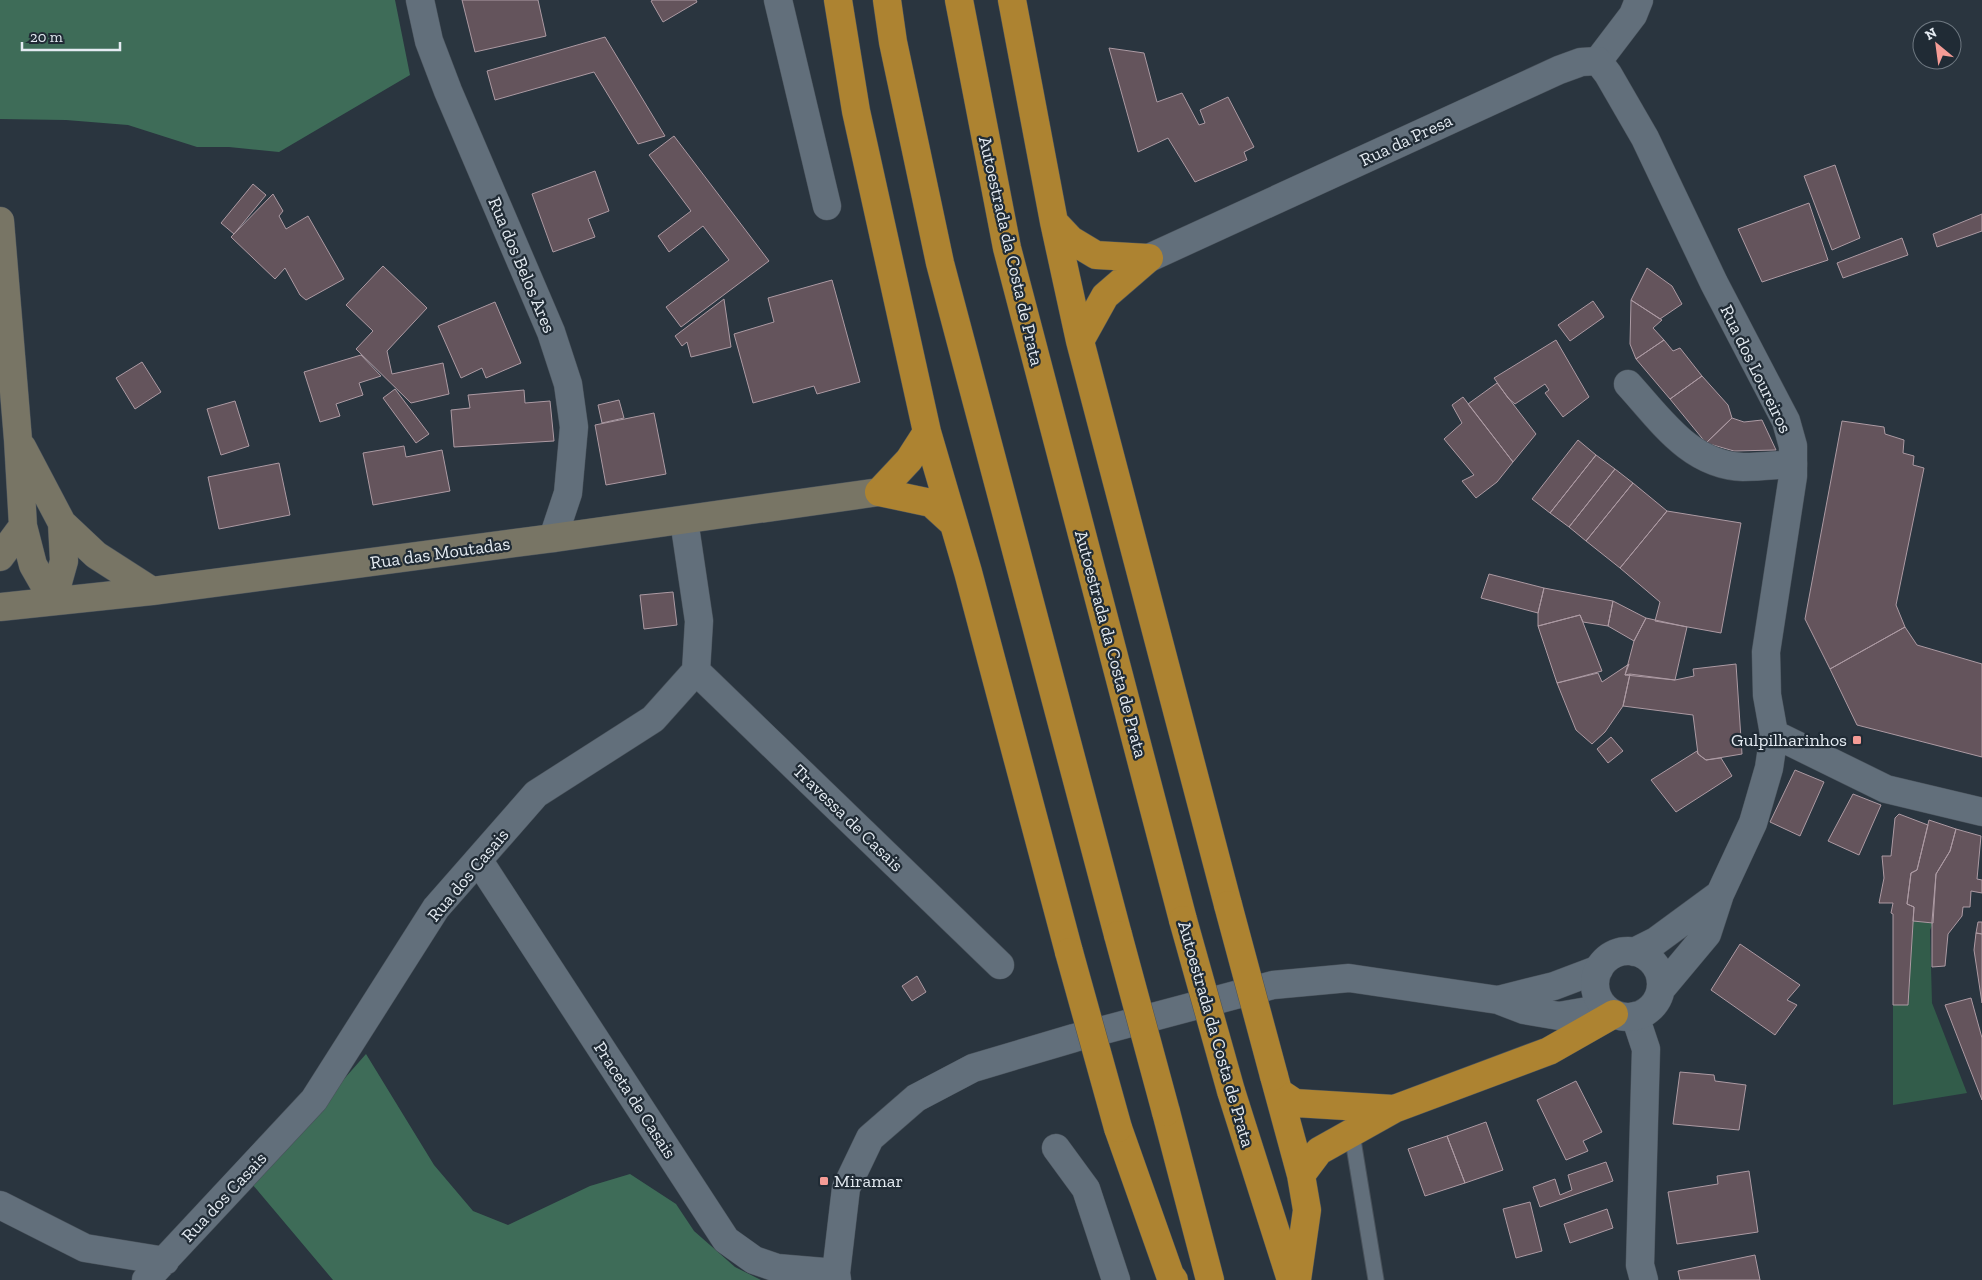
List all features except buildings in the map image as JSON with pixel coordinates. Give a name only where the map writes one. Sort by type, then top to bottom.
[{"type":"highway","points":[[838,0],[856,112],[926,432],[954,524],[1118,1128],[1170,1275],[1174,1280]]},
{"type":"highway","points":[[887,0],[893,42],[940,264],[1210,1280]]},
{"type":"highway","name":"Autoestrada da Costa de Prata","points":[[959,0],[1007,248],[1183,920],[1231,1091],[1291,1280]]},
{"type":"highway","points":[[1012,0],[1054,222],[1080,341],[1301,1175],[1307,1210],[1297,1280]]},
{"type":"highway","points":[[1054,222],[1072,240],[1096,255],[1149,258]]},
{"type":"highway","points":[[1080,341],[1105,296],[1149,258]]},
{"type":"highway","points":[[879,492],[909,460],[926,432]]},
{"type":"highway","points":[[879,492],[931,503],[954,524]]},
{"type":"highway","points":[[1301,1175],[1319,1151],[1394,1109],[1549,1051],[1618,1012]]},
{"type":"highway","points":[[1277,1084],[1295,1103],[1394,1109]]},
{"type":"main road","points":[[0,221],[23,526],[33,565],[53,600]]},
{"type":"main road","points":[[18,440],[62,523],[96,555],[152,591]]},
{"type":"main road","name":"Rua das Moutadas","points":[[0,607],[152,591],[553,538],[879,492]]},
{"type":"main road","points":[[53,600],[64,561],[62,523]]},
{"type":"main road","points":[[0,557],[23,526]]},
{"type":"street","name":"Rua dos Belos Ares","points":[[420,0],[429,41],[448,91],[551,332],[568,384],[574,427],[568,493],[553,538]]},
{"type":"street","points":[[778,0],[827,206]]},
{"type":"street","points":[[1598,61],[1633,15],[1639,0]]},
{"type":"street","name":"Rua da Presa","points":[[1149,258],[1559,70],[1581,62],[1598,61]]},
{"type":"street","name":"Rua dos Loureiros","points":[[1598,61],[1608,74],[1645,138],[1714,282],[1786,421],[1793,446],[1793,476],[1766,652],[1767,695],[1774,734],[1769,768],[1753,823],[1720,894],[1707,934],[1661,989]]},
{"type":"street","points":[[1628,384],[1677,438],[1697,455],[1716,462],[1742,467],[1793,464]]},
{"type":"street","points":[[684,520],[700,621],[696,671]]},
{"type":"street","name":"Rua dos Casais","points":[[146,1280],[314,1100],[436,908],[536,794],[653,718],[696,671]]},
{"type":"street","name":"Travessa de Casais","points":[[696,671],[1000,964]]},
{"type":"street","points":[[1774,734],[1886,789],[1982,812]]},
{"type":"street","name":"Praceta de Casais","points":[[479,861],[726,1240],[754,1260],[777,1268],[837,1276]]},
{"type":"street","points":[[1634,952],[1656,941],[1720,894]]},
{"type":"street","points":[[837,1276],[846,1188],[870,1138],[916,1098],[973,1068],[1074,1038],[1273,985],[1349,978],[1498,1000],[1524,1010],[1559,1016],[1618,1012],[1645,1012],[1658,998],[1661,989],[1661,979],[1658,969],[1644,955],[1634,952],[1614,955],[1605,961],[1599,969],[1595,980],[1599,999],[1618,1012],[1646,1049],[1640,1264],[1644,1280]]},
{"type":"street","points":[[1498,1000],[1554,986],[1599,969]]},
{"type":"street","points":[[1056,1148],[1086,1189],[1116,1280]]},
{"type":"street","points":[[0,1205],[85,1248],[165,1261]]},
{"type":"lane","points":[[1352,1134],[1376,1280]]},
{"type":"green space","points":[[0,0],[395,0],[410,75],[279,152],[229,147],[197,147],[128,125],[66,120],[0,119]]},
{"type":"green space","points":[[1913,921],[1933,923],[1930,930],[1932,1003],[1967,1093],[1893,1105],[1893,1005],[1908,1005]]},
{"type":"green space","points":[[366,1054],[434,1165],[473,1211],[508,1225],[590,1186],[630,1174],[676,1204],[694,1231],[735,1267],[761,1280],[333,1280],[252,1184]]},
{"type":"place","name":"Gulpilharinhos","points":[[1857,740]]},
{"type":"place","name":"Miramar","points":[[824,1181]]}]
